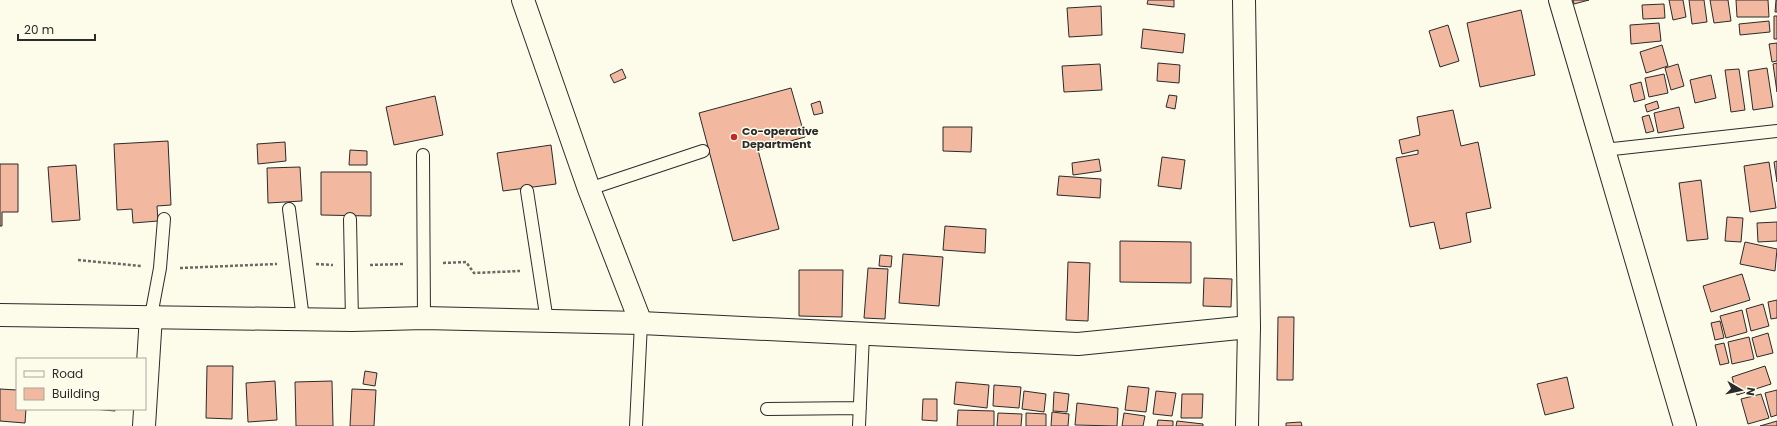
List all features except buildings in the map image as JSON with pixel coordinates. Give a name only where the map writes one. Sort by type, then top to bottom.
[{"type":"street","points":[[523,0],[589,189],[641,323]]},
{"type":"street","points":[[1244,0],[1248,327],[1247,426]]},
{"type":"street","points":[[1560,0],[1685,426]]},
{"type":"street","points":[[0,315],[352,320],[424,318],[641,323],[1078,344],[1248,327]]},
{"type":"street","points":[[146,395],[151,316]]},
{"type":"street","points":[[144,426],[145,410]]},
{"type":"lane","points":[[1604,150],[1777,131]]},
{"type":"lane","points":[[589,189],[703,151]]},
{"type":"lane","points":[[423,155],[424,318]]},
{"type":"lane","points":[[528,191],[547,321]]},
{"type":"lane","points":[[288,209],[303,319]]},
{"type":"lane","points":[[151,316],[160,268],[164,219]]},
{"type":"lane","points":[[350,219],[352,320]]},
{"type":"lane","points":[[636,426],[641,323]]},
{"type":"lane","points":[[859,426],[863,334]]},
{"type":"lane","points":[[767,409],[860,408]]},
{"type":"place","name":"Co-operative Department","points":[[734,137]]}]
